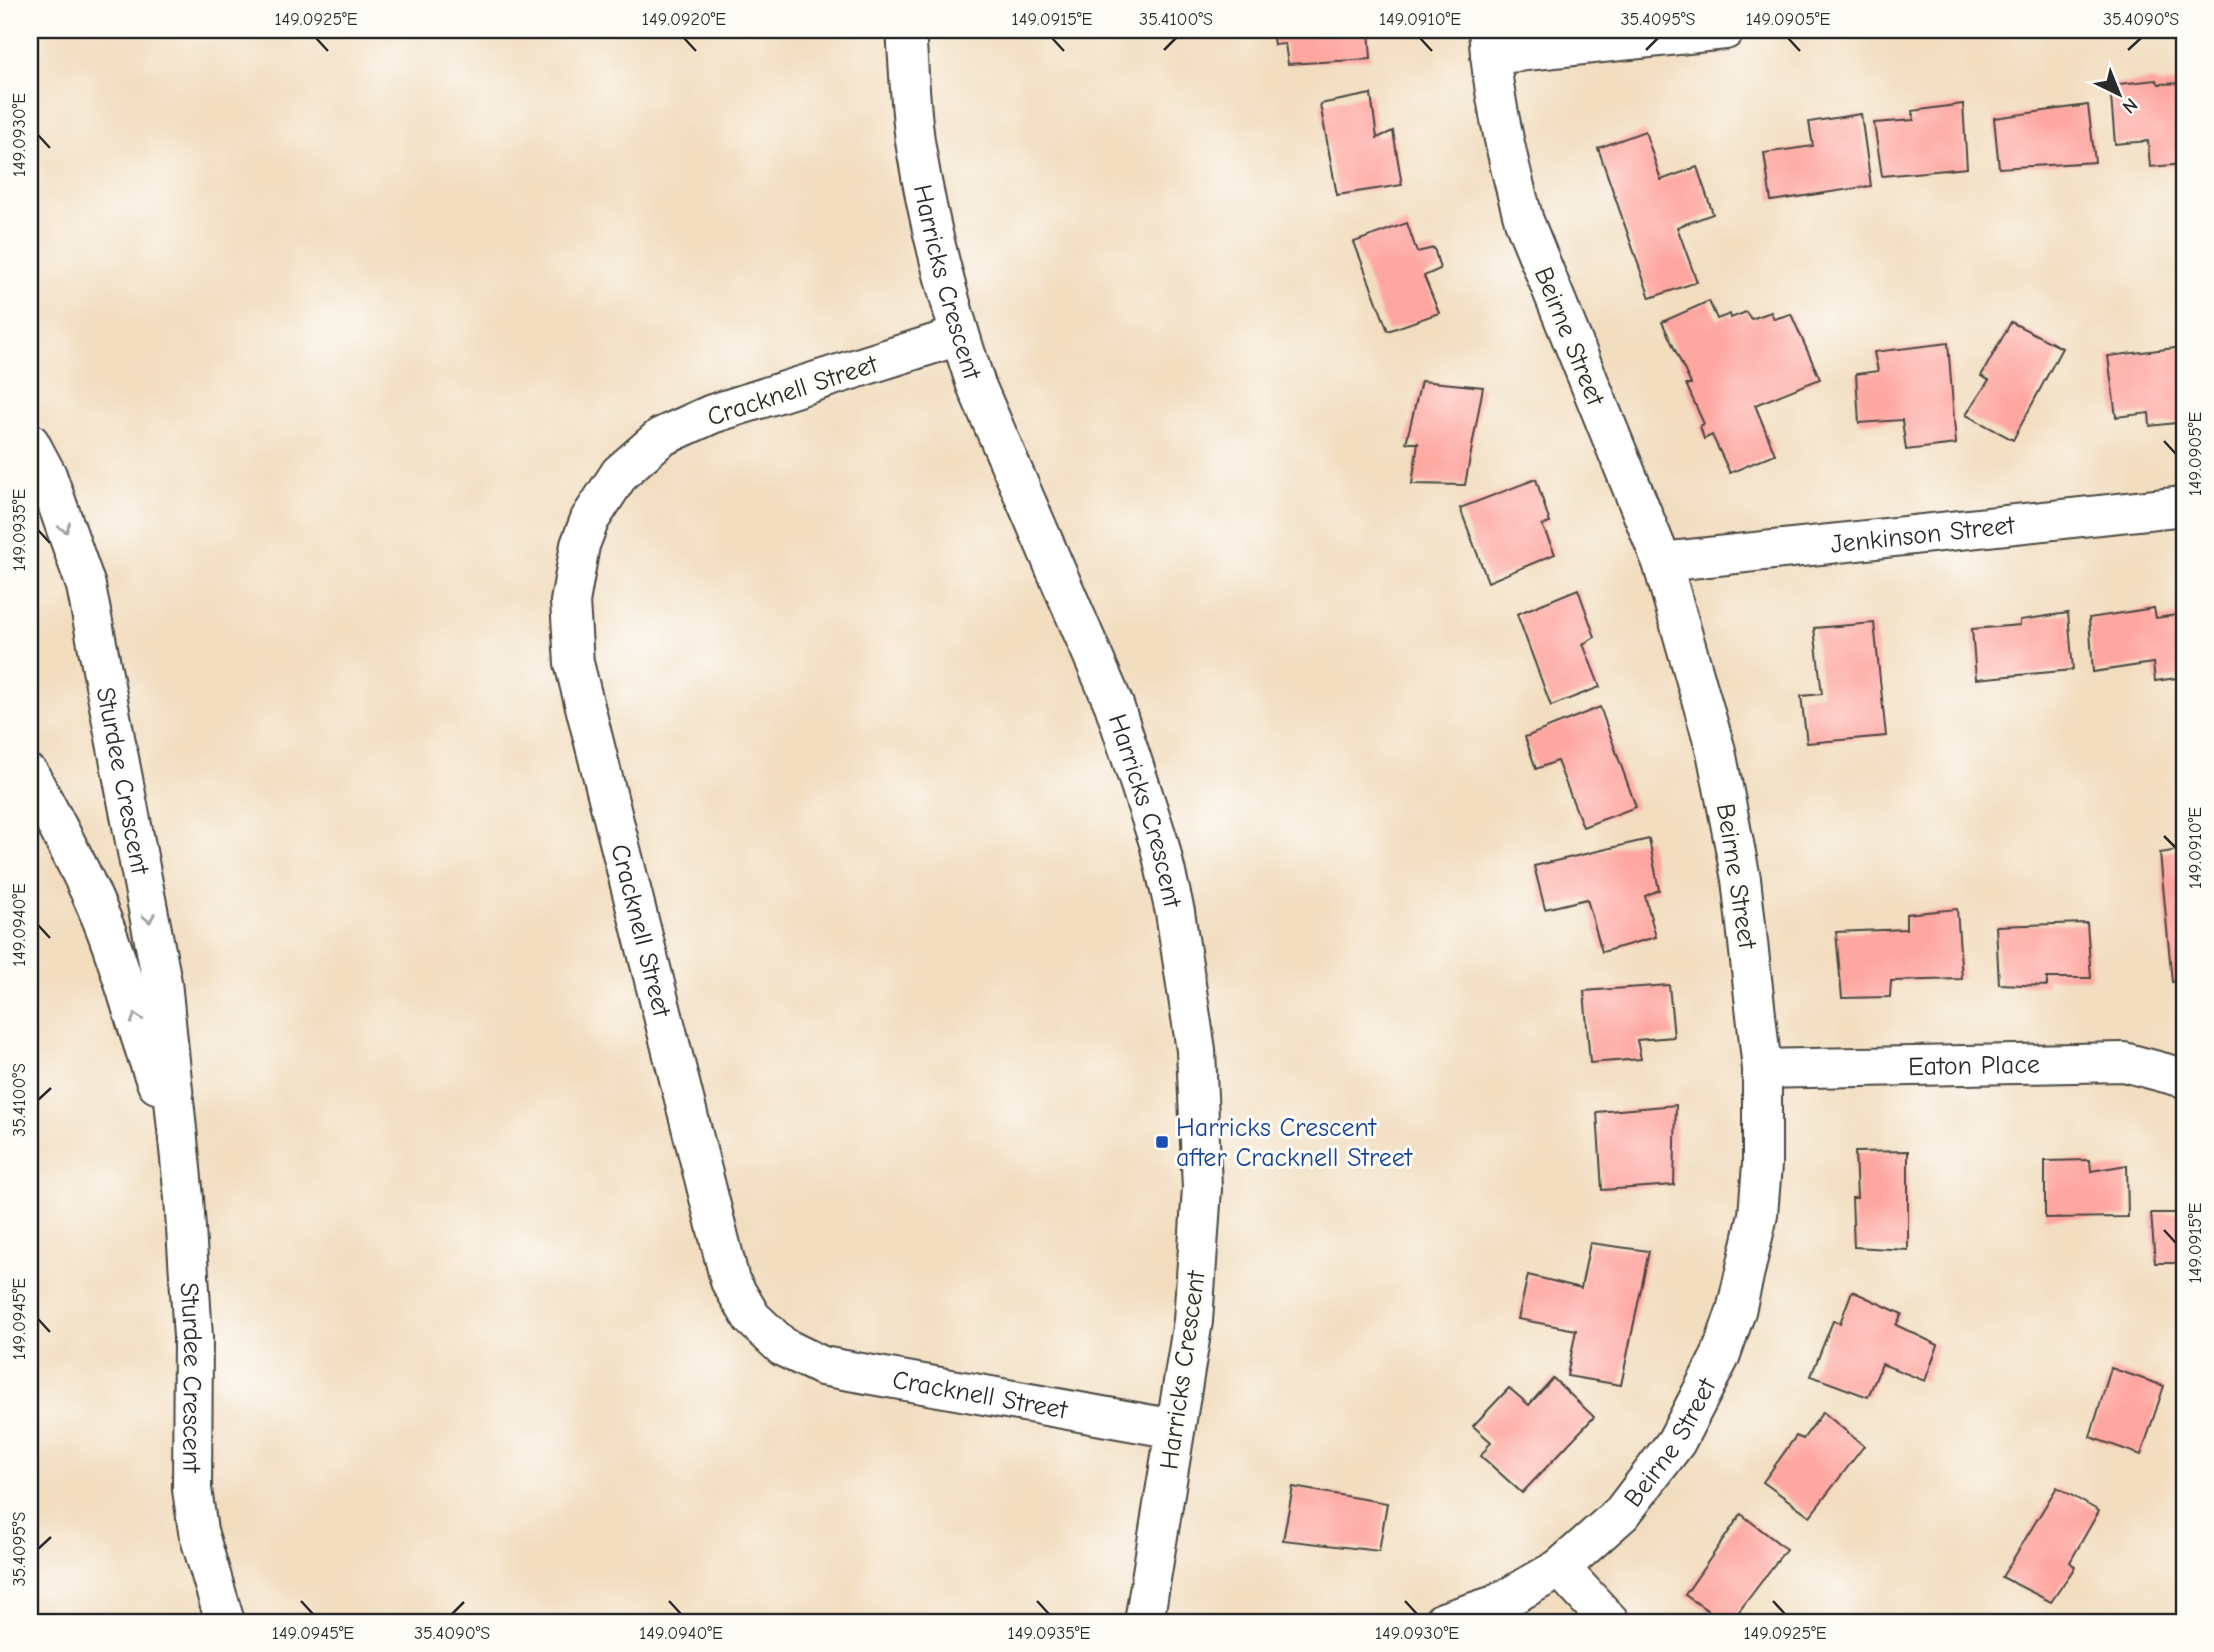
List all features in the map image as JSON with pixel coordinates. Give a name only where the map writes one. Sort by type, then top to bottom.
[{"type":"street","name":"Harricks Crescent","points":[[906,30],[915,144],[934,240],[960,336],[976,385],[1114,705],[1159,843],[1175,912],[1196,1050],[1202,1188],[1193,1321],[1144,1622]]},
{"type":"street","points":[[1489,42],[1725,30]]},
{"type":"street","name":"Beirne Street","points":[[1443,1622],[1495,1605],[1560,1568],[1622,1513],[1676,1442],[1720,1357],[1736,1311],[1758,1215],[1762,1164],[1762,1069],[1741,879],[1716,751],[1662,562],[1524,221],[1509,166],[1489,42]]},
{"type":"street","name":"Cracknell Street","points":[[960,336],[712,414],[661,437],[620,473],[590,519],[580,544],[570,602],[574,663],[730,1281],[751,1318],[783,1347],[822,1366],[1175,1429]]},
{"type":"street","name":"Sturdee Crescent","points":[[35,469],[86,586],[162,982],[184,1198],[193,1337],[192,1489],[198,1531],[225,1622]]},
{"type":"street","name":"Jenkinson Street","points":[[1662,562],[2184,506]]},
{"type":"street","name":"Sturdee Crescent","points":[[30,775],[75,860],[102,919],[123,976],[153,1074],[176,1128]]},
{"type":"street","name":"Eaton Place","points":[[1762,1069],[2124,1062],[2184,1078]]},
{"type":"street","points":[[1560,1568],[1610,1622]]},
{"type":"building","points":[[1272,30],[1369,30],[1371,59],[1288,64],[1285,44],[1274,45]]},
{"type":"building","points":[[2156,80],[2159,84],[2184,83],[2184,164],[2150,167],[2148,141],[2115,144],[2110,85]]},
{"type":"building","points":[[1371,94],[1377,138],[1393,131],[1402,185],[1337,195],[1320,104]]},
{"type":"building","points":[[1963,104],[1967,168],[1882,176],[1874,123],[1914,120],[1912,111]]},
{"type":"building","points":[[2088,105],[2095,162],[1999,168],[1994,118]]},
{"type":"building","points":[[1861,114],[1871,186],[1771,201],[1764,153],[1813,146],[1809,122]]},
{"type":"building","points":[[1645,131],[1661,180],[1697,167],[1713,214],[1677,227],[1697,282],[1650,298],[1598,148]]},
{"type":"building","points":[[1407,223],[1417,252],[1434,248],[1440,269],[1424,276],[1439,313],[1388,331],[1354,242]]},
{"type":"building","points":[[1709,301],[1717,319],[1730,314],[1731,318],[1746,312],[1751,319],[1771,312],[1774,319],[1791,314],[1820,379],[1755,405],[1775,454],[1730,473],[1712,435],[1704,439],[1700,426],[1704,424],[1686,384],[1691,384],[1662,322]]},
{"type":"building","points":[[2011,322],[2062,348],[2013,440],[1966,415],[1989,380],[1981,376]]},
{"type":"building","points":[[1948,343],[1956,444],[1906,450],[1902,420],[1859,423],[1856,374],[1878,371],[1874,352]]},
{"type":"building","points":[[2184,347],[2184,422],[2150,426],[2149,413],[2116,417],[2108,356]]},
{"type":"building","points":[[1421,381],[1483,387],[1465,485],[1412,484],[1418,443],[1406,443]]},
{"type":"building","points":[[1536,479],[1550,523],[1542,525],[1555,554],[1488,582],[1460,508]]},
{"type":"building","points":[[1578,589],[1595,637],[1583,644],[1600,687],[1551,706],[1517,614]]},
{"type":"building","points":[[2154,608],[2156,618],[2184,614],[2184,677],[2155,681],[2153,663],[2093,672],[2089,618]]},
{"type":"building","points":[[2068,613],[2073,670],[1976,679],[1972,629],[2020,625],[2020,620]]},
{"type":"building","points":[[1874,623],[1886,736],[1807,743],[1801,696],[1822,694],[1814,628]]},
{"type":"building","points":[[1600,707],[1636,807],[1583,827],[1557,761],[1536,769],[1525,737]]},
{"type":"building","points":[[1649,839],[1659,890],[1645,896],[1656,937],[1602,952],[1587,899],[1545,909],[1534,866]]},
{"type":"building","points":[[2184,849],[2184,981],[2172,982],[2160,853]]},
{"type":"building","points":[[1957,909],[1962,979],[1891,981],[1890,997],[1842,998],[1836,932],[1906,929],[1906,914]]},
{"type":"building","points":[[2087,923],[2091,978],[2047,978],[2047,986],[1999,984],[1996,926]]},
{"type":"building","points":[[1669,985],[1674,1037],[1637,1040],[1641,1059],[1590,1063],[1584,991]]},
{"type":"building","points":[[1676,1105],[1674,1185],[1602,1190],[1597,1112]]},
{"type":"building","points":[[1908,1151],[1908,1250],[1854,1247],[1852,1198],[1857,1198],[1855,1152]]},
{"type":"building","points":[[2090,1160],[2091,1171],[2127,1165],[2128,1217],[2045,1218],[2045,1161]]},
{"type":"building","points":[[2151,1213],[2184,1213],[2184,1263],[2155,1263]]},
{"type":"building","points":[[1590,1243],[1649,1251],[1621,1385],[1567,1376],[1576,1330],[1518,1319],[1528,1275],[1581,1288]]},
{"type":"building","points":[[1852,1291],[1902,1314],[1896,1325],[1938,1345],[1925,1381],[1882,1364],[1868,1397],[1811,1376],[1833,1321],[1840,1323]]},
{"type":"building","points":[[2111,1368],[2164,1386],[2141,1455],[2090,1437]]},
{"type":"building","points":[[1553,1378],[1594,1417],[1522,1493],[1481,1456],[1491,1442],[1473,1426],[1509,1388],[1529,1405]]},
{"type":"building","points":[[1823,1412],[1864,1446],[1810,1516],[1763,1482],[1796,1436],[1803,1439]]},
{"type":"building","points":[[1293,1487],[1387,1503],[1379,1551],[1283,1540]]},
{"type":"building","points":[[2057,1487],[2099,1511],[2070,1562],[2075,1567],[2051,1602],[2002,1577]]},
{"type":"building","points":[[1741,1514],[1786,1549],[1731,1622],[1725,1622],[1685,1595]]},
{"type":"place","name":"Harricks Crescent after Cracknell Street","points":[[1162,1142]]}]
